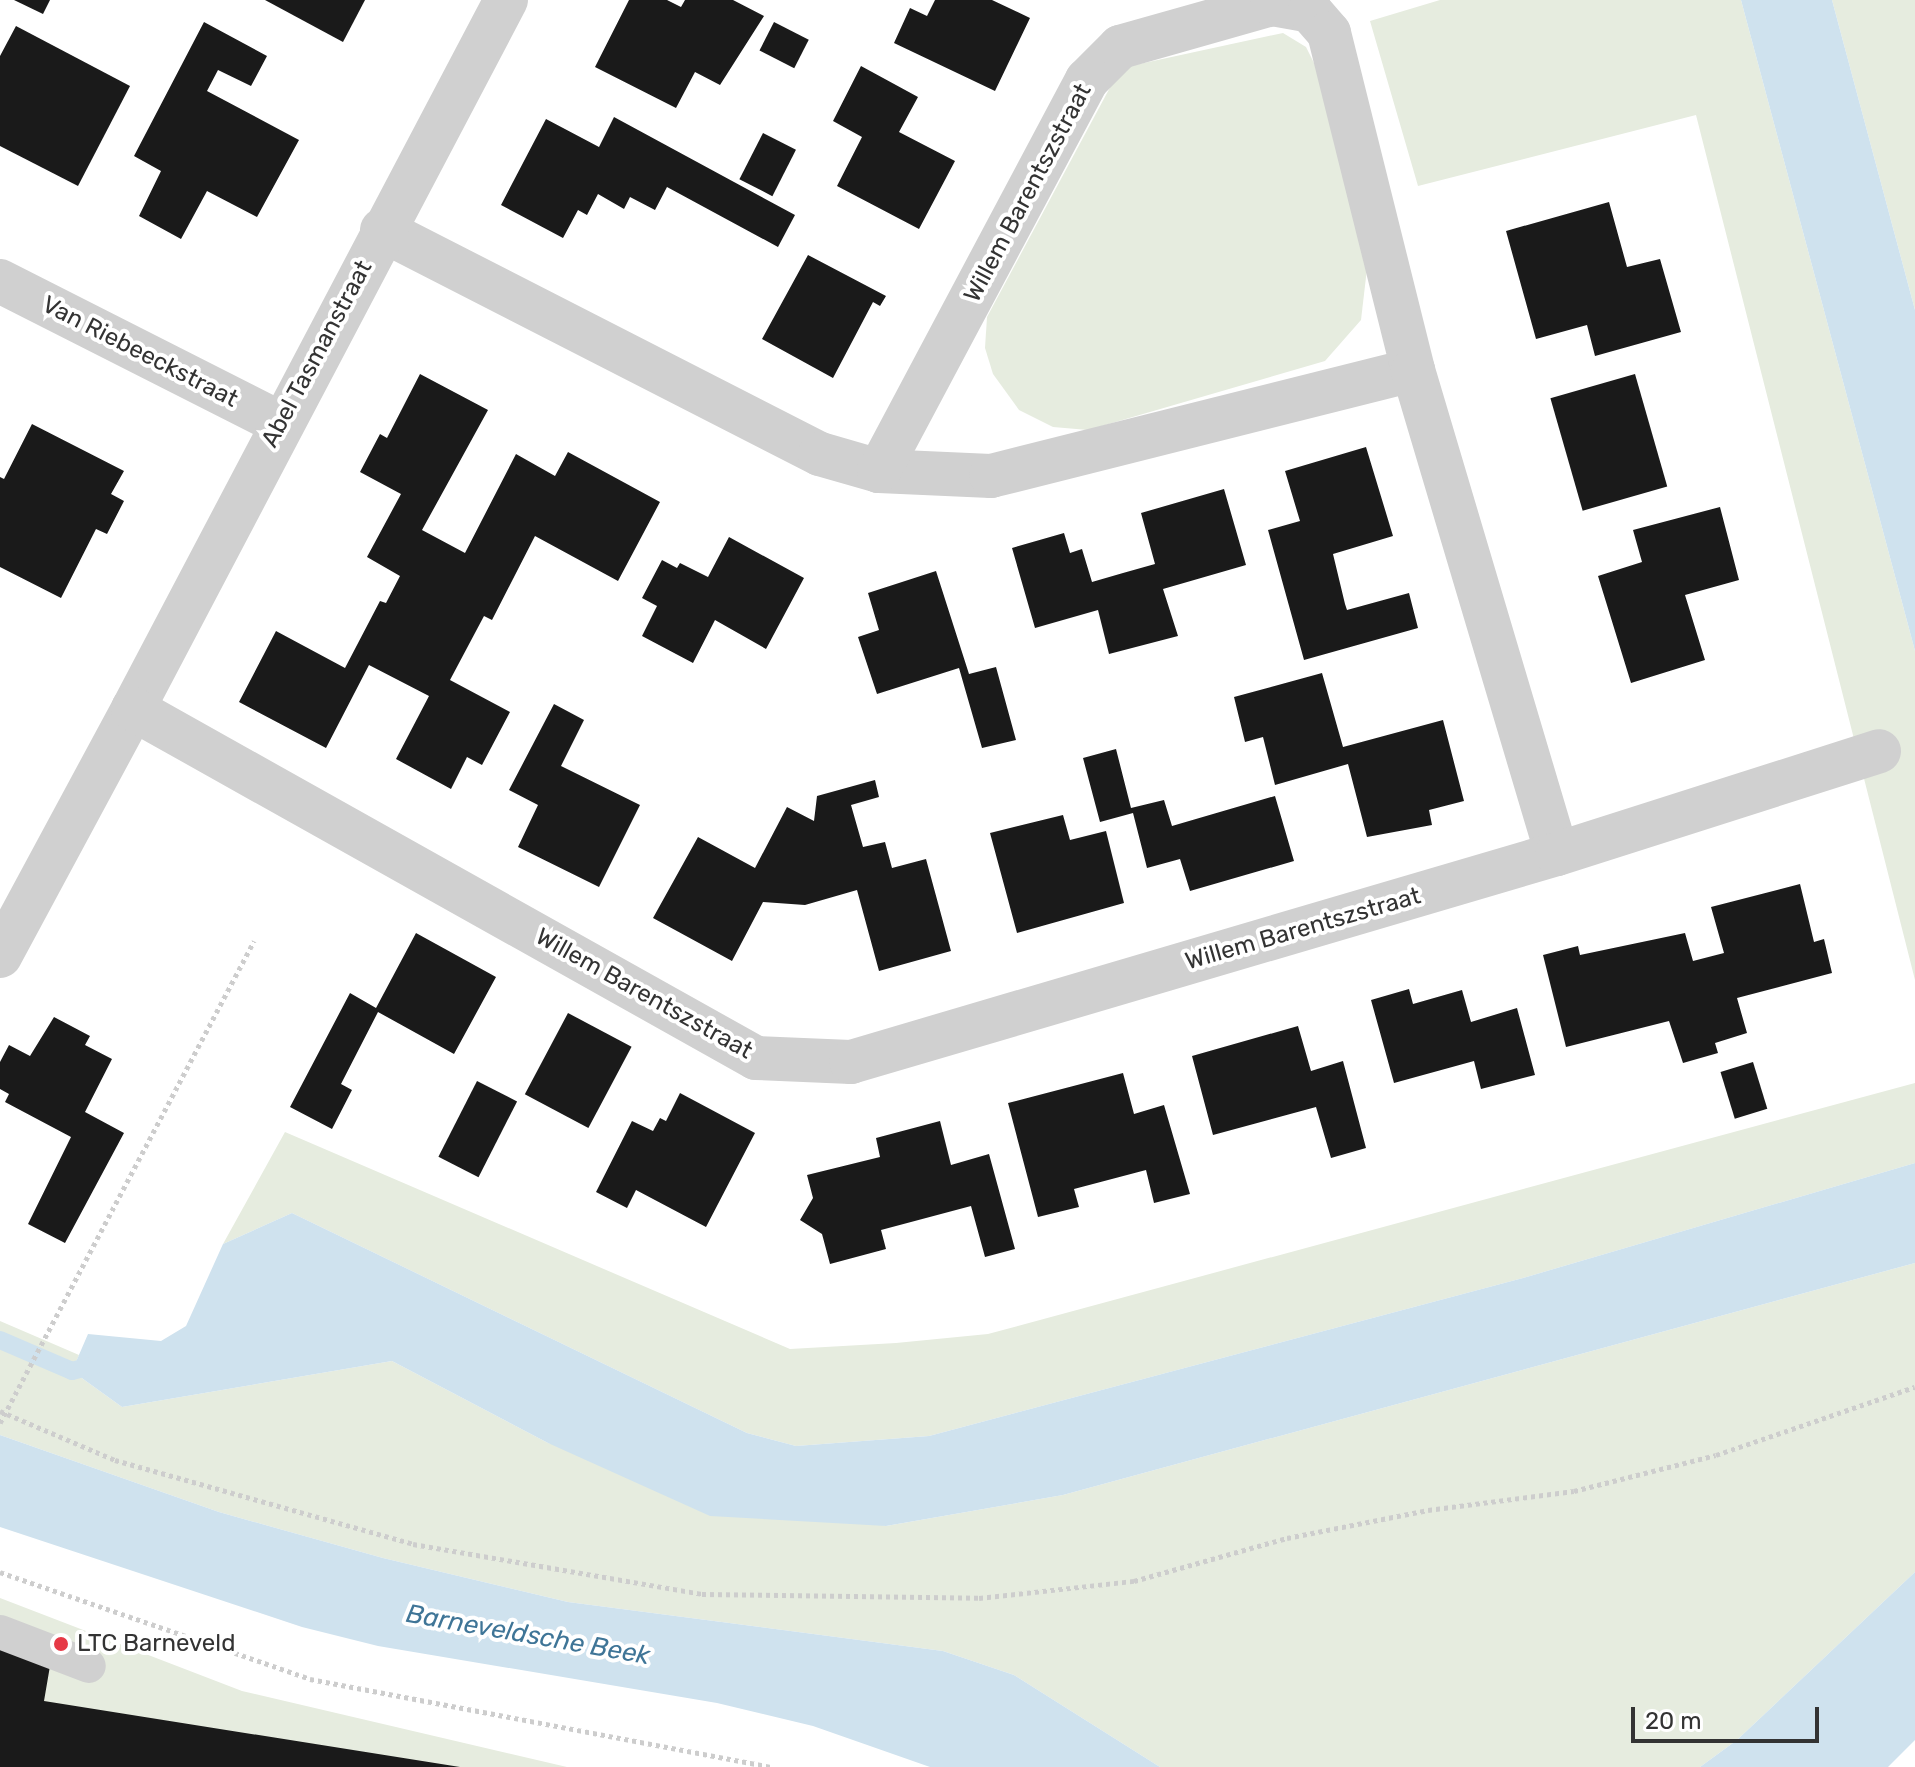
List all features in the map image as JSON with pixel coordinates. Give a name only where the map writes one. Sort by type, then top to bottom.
[{"type":"street","name":"Abel Tasmanstraat","points":[[133,709],[280,423],[506,0]]},
{"type":"street","name":"Willem Barentszstraat","points":[[879,471],[1087,80],[1120,47],[1272,4],[1310,11],[1329,33],[1413,370],[1557,854]]},
{"type":"street","points":[[382,230],[820,454],[879,471],[991,476],[1413,370]]},
{"type":"street","name":"Van Riebeeckstraat","points":[[0,281],[280,423]]},
{"type":"street","points":[[0,956],[133,709]]},
{"type":"street","name":"Willem Barentszstraat","points":[[133,709],[756,1058],[851,1062],[1557,854],[1879,751]]},
{"type":"lane","points":[[0,1632],[89,1666]]},
{"type":"path","points":[[0,1423],[3,1412],[254,941]]},
{"type":"path","points":[[3,1412],[115,1460],[413,1544],[702,1594],[979,1598],[1134,1581],[1287,1538],[1428,1510],[1574,1491],[1716,1455],[1915,1387]]},
{"type":"path","points":[[0,1572],[310,1679],[771,1767]]},
{"type":"shaded area","points":[[1440,0],[1741,0],[1915,651],[1915,980],[1696,115],[1418,186],[1370,21]]},
{"type":"shaded area","points":[[1832,0],[1915,0],[1915,310]]},
{"type":"shaded area","points":[[1283,33],[1306,47],[1324,83],[1368,260],[1361,320],[1325,361],[1088,430],[1053,427],[1019,410],[993,374],[985,348],[987,317],[1114,80],[1130,66]]},
{"type":"shaded area","points":[[1915,1083],[1915,1163],[1523,1278],[929,1436],[796,1446],[747,1433],[292,1213],[223,1244],[285,1132],[790,1349],[896,1343],[988,1334]]},
{"type":"shaded area","points":[[1915,1263],[1915,1572],[1737,1740],[1700,1767],[1160,1767],[1014,1675],[943,1651],[568,1602],[383,1558],[219,1512],[0,1435],[0,1321],[79,1355],[72,1371],[122,1407],[392,1361],[548,1443],[886,1526],[1063,1495]]},
{"type":"shaded area","name":"LTC Barneveld","points":[[0,1598],[242,1691],[567,1767],[0,1767]]},
{"type":"water","points":[[1741,0],[1832,0],[1915,310],[1915,651]]},
{"type":"water","points":[[1915,1163],[1915,1263],[1063,1495],[886,1526],[710,1516],[548,1443],[392,1361],[122,1407],[72,1371],[88,1334],[161,1341],[186,1326],[223,1244],[292,1213],[747,1433],[796,1446],[929,1436],[1523,1278]]},
{"type":"water","name":"Barneveldsche Beek","points":[[0,1435],[219,1512],[383,1558],[568,1602],[943,1651],[1014,1675],[1160,1767],[930,1767],[813,1726],[717,1703],[378,1646],[302,1627],[0,1527]]},
{"type":"water","points":[[1915,1572],[1915,1740],[1888,1767],[1700,1767],[1737,1740]]},
{"type":"building","points":[[14,0],[50,0],[43,14]]},
{"type":"building","points":[[265,0],[365,0],[343,42]]},
{"type":"building","points":[[629,0],[667,0],[681,7],[685,0],[733,0],[764,16],[720,85],[695,72],[676,108],[595,67]]},
{"type":"building","points":[[935,0],[992,0],[1030,18],[995,91],[894,43],[910,8],[927,16]]},
{"type":"building","points":[[204,22],[267,56],[251,86],[218,70],[207,91],[299,140],[257,217],[207,191],[181,239],[139,216],[161,171],[134,156]]},
{"type":"building","points":[[774,22],[809,40],[794,68],[759,51]]},
{"type":"building","points":[[16,26],[130,86],[78,186],[0,146],[0,56]]},
{"type":"building","points":[[861,66],[918,97],[899,132],[955,161],[919,229],[837,186],[862,137],[833,121]]},
{"type":"building","points":[[614,117],[795,215],[778,247],[667,187],[655,210],[630,197],[624,209],[598,194],[587,215],[578,210],[563,238],[501,205],[546,119],[599,147]]},
{"type":"building","points":[[763,133],[796,150],[772,196],[739,179]]},
{"type":"building","points":[[1609,202],[1627,267],[1660,259],[1681,332],[1595,356],[1587,325],[1536,339],[1506,231]]},
{"type":"building","points":[[808,255],[886,296],[880,306],[873,302],[833,378],[762,339]]},
{"type":"building","points":[[420,374],[488,410],[422,530],[465,553],[516,454],[555,476],[568,452],[660,502],[618,581],[535,536],[492,620],[484,616],[450,680],[510,712],[482,765],[467,757],[451,789],[396,759],[429,696],[369,665],[326,748],[239,702],[276,631],[345,668],[380,601],[386,603],[400,576],[367,557],[401,494],[360,472],[380,434],[387,438]]},
{"type":"building","points":[[1635,374],[1667,486],[1583,511],[1550,398]]},
{"type":"building","points":[[32,424],[124,471],[111,494],[124,501],[107,534],[96,529],[61,598],[0,567],[0,477],[4,479]]},
{"type":"building","points":[[1366,447],[1393,536],[1333,554],[1345,604],[1347,610],[1409,593],[1418,628],[1304,660],[1268,530],[1300,521],[1285,471]]},
{"type":"building","points":[[1224,489],[1246,565],[1163,589],[1178,636],[1109,654],[1098,610],[1035,628],[1012,548],[1064,533],[1070,553],[1082,549],[1092,582],[1155,564],[1141,513]]},
{"type":"building","points":[[1720,507],[1739,580],[1685,595],[1705,660],[1631,683],[1598,576],[1642,562],[1633,530]]},
{"type":"building","points":[[729,537],[804,578],[766,649],[715,620],[693,663],[642,636],[657,606],[642,598],[662,560],[677,568],[680,563],[708,577]]},
{"type":"building","points":[[936,571],[969,674],[996,667],[1016,740],[982,748],[959,668],[877,694],[858,637],[879,630],[868,593]]},
{"type":"building","points":[[1322,673],[1343,747],[1443,720],[1464,801],[1429,810],[1432,825],[1367,837],[1348,764],[1275,785],[1263,737],[1245,742],[1234,697]]},
{"type":"building","points":[[554,704],[584,720],[561,766],[640,805],[599,887],[518,847],[538,805],[509,790]]},
{"type":"building","points":[[1116,749],[1131,808],[1164,800],[1172,826],[1275,796],[1294,861],[1190,891],[1180,859],[1147,868],[1133,813],[1100,822],[1083,758]]},
{"type":"building","points":[[875,780],[879,797],[851,805],[863,847],[885,842],[892,868],[926,859],[951,951],[879,971],[857,890],[805,905],[763,902],[732,961],[653,918],[698,837],[755,868],[787,807],[814,821],[817,796]]},
{"type":"building","points":[[1063,815],[1070,840],[1106,831],[1124,903],[1017,933],[990,833]]},
{"type":"building","points":[[1800,884],[1814,942],[1824,939],[1832,973],[1737,998],[1747,1033],[1715,1043],[1718,1053],[1683,1063],[1669,1021],[1566,1047],[1543,955],[1578,946],[1580,955],[1685,933],[1693,961],[1724,953],[1711,907]]},
{"type":"building","points":[[416,933],[496,977],[454,1054],[378,1012],[341,1084],[352,1090],[332,1129],[290,1107],[350,993],[376,1008]]},
{"type":"building","points":[[1409,989],[1413,1004],[1462,990],[1471,1022],[1517,1008],[1535,1075],[1481,1089],[1474,1061],[1394,1083],[1371,1000]]},
{"type":"building","points":[[568,1013],[632,1047],[588,1128],[525,1094]]},
{"type":"building","points":[[54,1017],[90,1036],[85,1045],[112,1059],[85,1112],[124,1133],[65,1243],[28,1224],[71,1137],[5,1102],[9,1094],[0,1089],[0,1062],[9,1045],[30,1056]]},
{"type":"building","points":[[1298,1026],[1311,1071],[1343,1061],[1366,1148],[1331,1158],[1316,1107],[1213,1135],[1192,1056]]},
{"type":"building","points":[[1753,1062],[1767,1109],[1735,1119],[1720,1072]]},
{"type":"building","points":[[1123,1073],[1134,1114],[1164,1105],[1190,1194],[1154,1203],[1146,1170],[1074,1189],[1079,1207],[1038,1217],[1008,1103]]},
{"type":"building","points":[[477,1081],[517,1101],[479,1177],[438,1157]]},
{"type":"building","points":[[680,1093],[755,1133],[706,1227],[636,1190],[627,1208],[596,1192],[632,1121],[653,1131],[660,1118],[666,1121]]},
{"type":"building","points":[[940,1121],[951,1165],[989,1154],[1015,1249],[985,1257],[971,1206],[881,1230],[886,1249],[830,1264],[822,1234],[800,1220],[813,1198],[807,1175],[880,1157],[876,1138]]},
{"type":"building","points":[[0,1648],[50,1666],[44,1701],[460,1767],[0,1767]]},
{"type":"waterway","points":[[0,1340],[72,1371],[94,1365]]},
{"type":"place","name":"LTC Barneveld","points":[[61,1644]]}]
